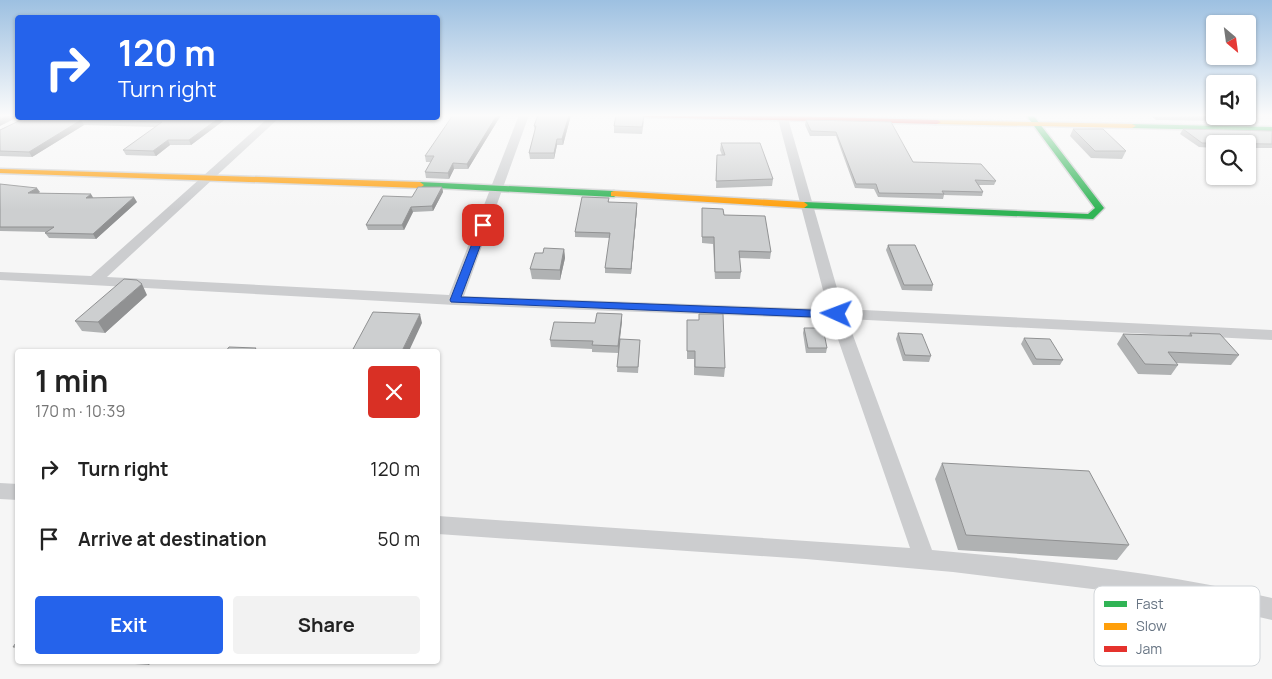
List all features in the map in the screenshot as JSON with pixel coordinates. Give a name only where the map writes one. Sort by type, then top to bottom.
[{"type":"street","points":[[96,279],[241,147]]},
{"type":"street","points":[[455,300],[513,147]]},
{"type":"street","points":[[791,147],[837,314],[924,558]]},
{"type":"street","points":[[0,170],[498,187],[807,205],[1090,217],[1097,213],[1100,208],[1054,147]]},
{"type":"street","points":[[0,276],[96,279],[455,300],[837,314],[1272,335]]},
{"type":"street","points":[[0,491],[15,492]]},
{"type":"street","points":[[440,526],[924,558],[1151,586]]},
{"type":"building","points":[[0,147],[38,147],[29,152],[0,151]]},
{"type":"building","points":[[128,147],[159,147],[153,151],[123,150]]},
{"type":"building","points":[[431,147],[478,147],[467,164],[453,163],[448,173],[425,172],[434,156],[425,156]]},
{"type":"building","points":[[531,147],[555,147],[554,153],[529,153]]},
{"type":"building","points":[[722,147],[761,147],[773,179],[716,181],[717,155],[725,155]]},
{"type":"building","points":[[842,147],[905,147],[913,162],[981,164],[996,181],[975,180],[983,192],[942,191],[944,194],[879,193],[876,184],[856,184]]},
{"type":"building","points":[[1091,147],[1121,147],[1126,151],[1095,151]]},
{"type":"building","points":[[0,184],[37,188],[28,193],[91,194],[86,198],[134,197],[93,234],[45,233],[54,227],[0,227]]},
{"type":"building","points":[[418,187],[442,187],[432,206],[411,207],[402,225],[366,225],[383,196],[412,197]]},
{"type":"building","points":[[582,197],[609,198],[608,202],[637,203],[631,269],[605,268],[610,233],[575,232]]},
{"type":"building","points":[[702,208],[723,209],[724,215],[765,216],[771,252],[739,251],[741,272],[715,272],[714,237],[702,237]]},
{"type":"building","points":[[888,245],[915,245],[933,285],[904,285]]},
{"type":"building","points":[[544,248],[564,249],[560,270],[530,269],[535,253],[543,253]]},
{"type":"building","points":[[124,279],[137,280],[142,284],[98,322],[75,321]]},
{"type":"building","points":[[373,312],[420,314],[403,349],[353,349]]},
{"type":"building","points":[[597,313],[622,314],[618,346],[592,345],[593,341],[550,340],[554,322],[595,323]]},
{"type":"building","points":[[699,314],[723,314],[725,368],[695,367],[695,351],[687,351],[687,320],[699,320]]},
{"type":"building","points":[[804,328],[823,328],[827,348],[808,348]]},
{"type":"building","points":[[898,333],[922,334],[931,356],[905,355]]},
{"type":"building","points":[[1190,333],[1220,334],[1239,355],[1168,352],[1178,365],[1145,364],[1123,334],[1192,336]]},
{"type":"building","points":[[1024,338],[1050,339],[1063,360],[1036,359]]},
{"type":"building","points":[[620,339],[640,340],[638,367],[617,367]]},
{"type":"building","points":[[229,347],[256,348],[255,349],[228,349]]},
{"type":"building","points":[[942,463],[1089,471],[1129,545],[966,535]]},
{"type":"traffic: fast","points":[[804,205],[1090,217],[1100,208],[1053,147]]},
{"type":"traffic: fast","points":[[420,185],[614,194]]},
{"type":"traffic: slow","points":[[0,171],[420,185]]},
{"type":"traffic: slow","points":[[614,194],[804,205]]},
{"type":"route","points":[[483,225],[455,300],[837,314]]}]
